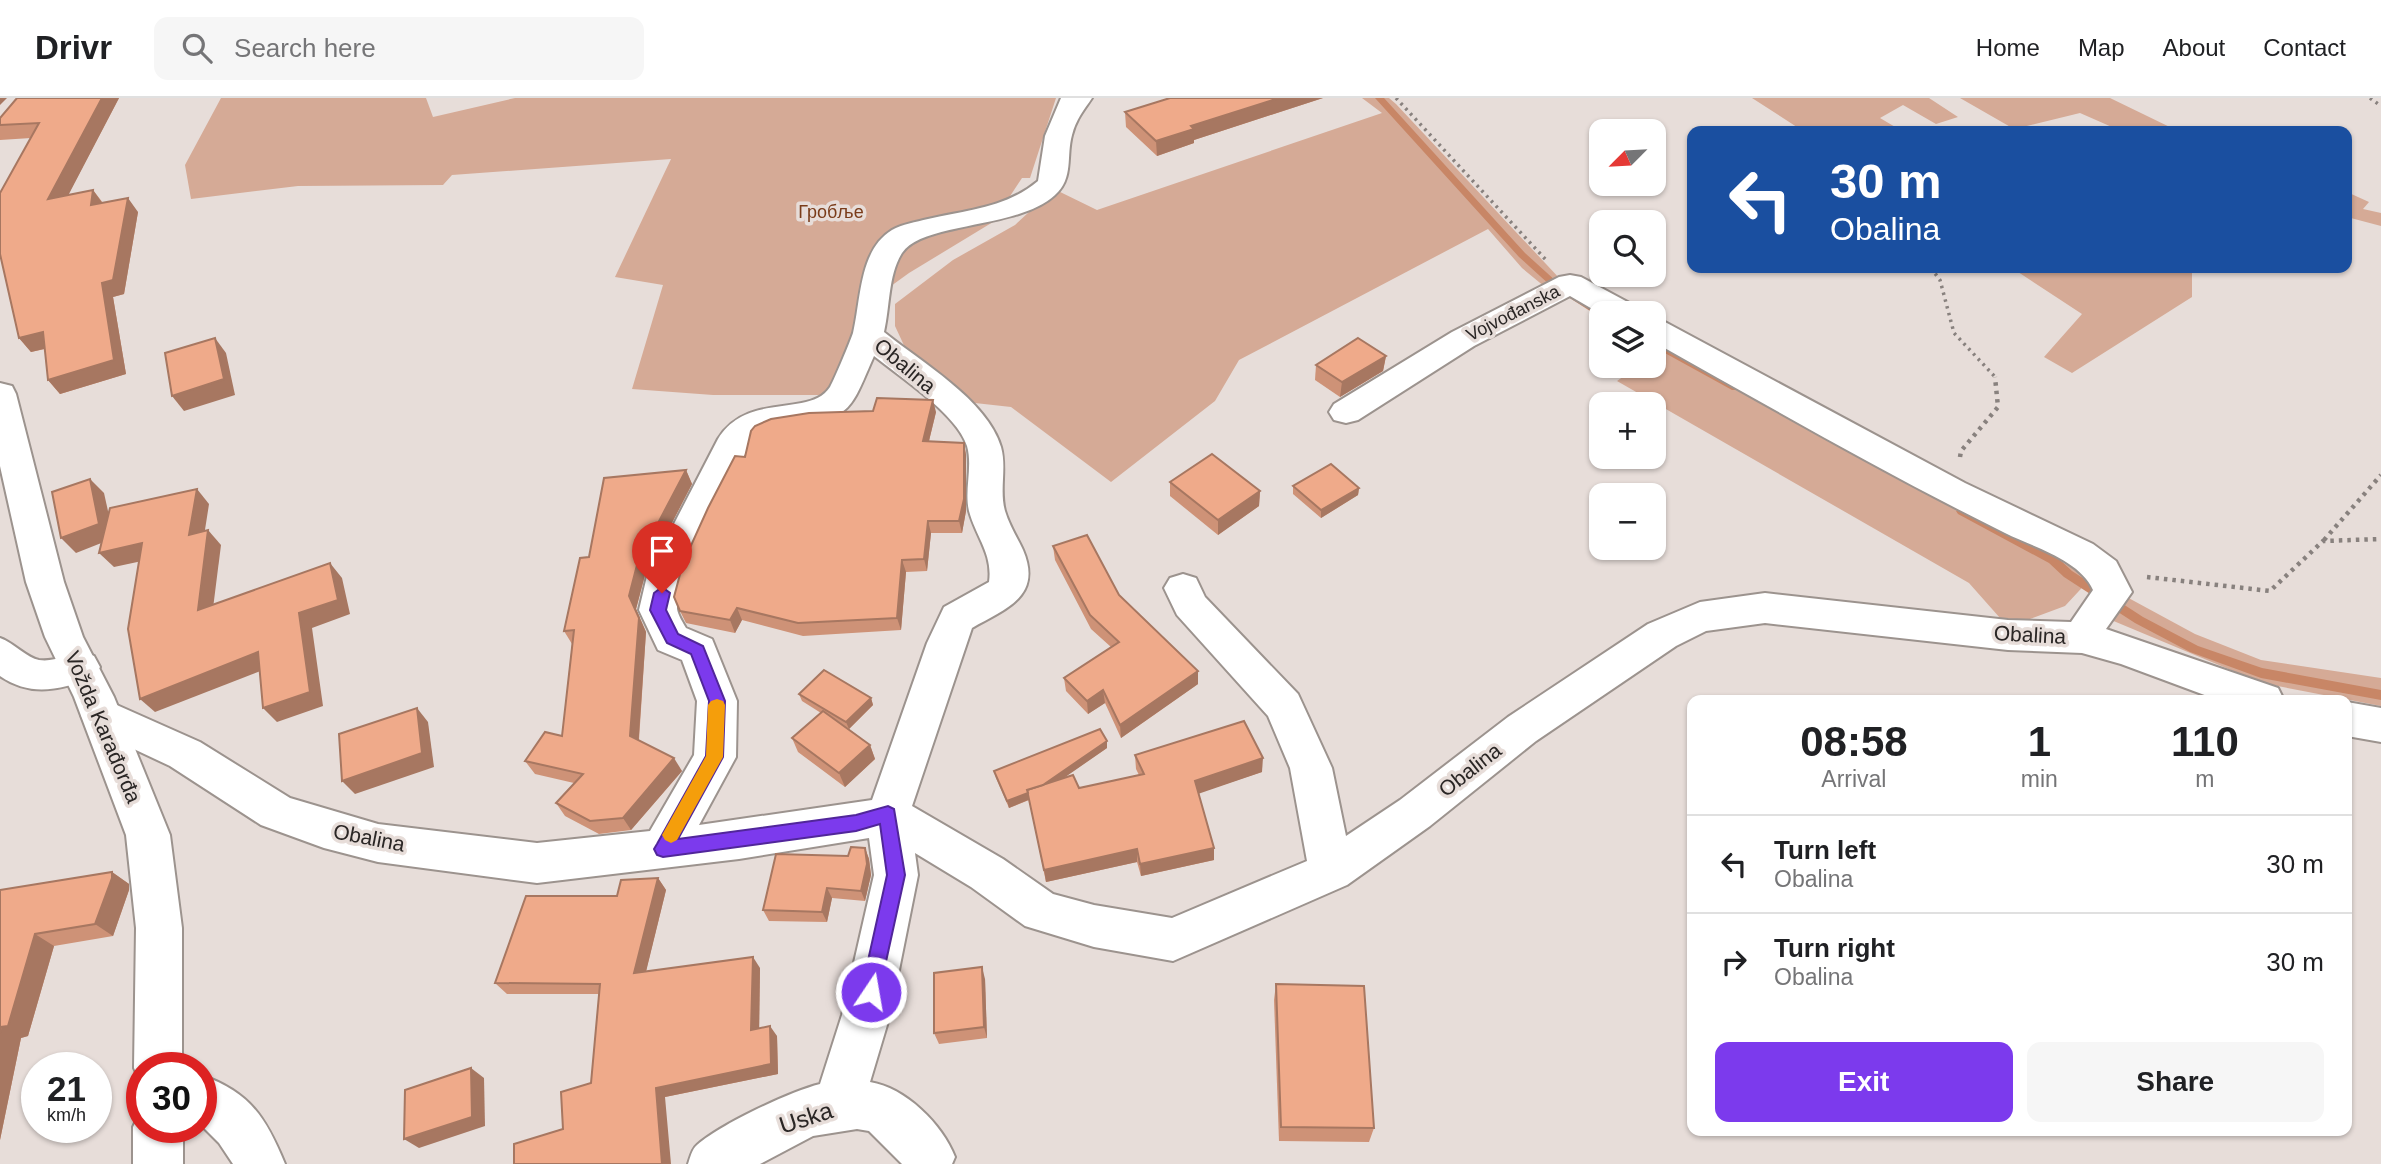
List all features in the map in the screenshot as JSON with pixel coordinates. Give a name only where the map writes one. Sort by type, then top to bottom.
[{"type":"street","points":[[868,335],[878,278],[892,244],[911,232],[1034,202],[1050,185],[1056,167],[1057,139],[1072,101],[1079,98]]},
{"type":"street","points":[[1556,290],[1589,301]]},
{"type":"street","name":"Vojvođanska","points":[[1346,412],[1463,339],[1556,290]]},
{"type":"street","name":"Obalina","points":[[663,849],[715,757],[717,701],[698,650],[672,639],[658,610],[666,576],[735,439],[744,427],[761,419],[810,411],[833,404],[851,381],[855,363],[868,335],[970,419],[984,446],[983,487],[987,512],[1006,546],[1011,568],[1007,590],[957,618],[888,814]]},
{"type":"street","points":[[1666,336],[1953,492],[2080,554],[2098,605],[2127,650],[2250,695]]},
{"type":"street","name":"Vožda Karađorđa","points":[[0,394],[44,582],[64,637],[101,715],[148,835],[159,928],[158,1052]]},
{"type":"street","points":[[1182,588],[1190,605],[1284,706],[1311,768],[1331,871]]},
{"type":"street","name":"Obalina","points":[[101,715],[185,754],[276,811],[324,829],[378,843],[537,863],[856,823],[888,814],[987,873],[1041,911],[1094,926],[1173,940],[1331,871],[1415,813],[1521,729],[1662,635],[1700,617],[1765,608],[2008,635],[2098,605]]},
{"type":"street","points":[[0,654],[19,671],[45,677],[80,667]]},
{"type":"street","points":[[2352,720],[2381,725]]},
{"type":"street","points":[[838,1105],[866,1015],[896,875],[888,814]]},
{"type":"street","points":[[217,1104],[243,1132],[260,1164]]},
{"type":"street","name":"Uska","points":[[713,1164],[783,1121],[838,1105],[881,1109],[930,1157]]},
{"type":"street","points":[[158,1143],[158,1164]]},
{"type":"path","name":"Vojvođanska","points":[[1396,98],[1517,231],[1556,290]]},
{"type":"path","points":[[2370,98],[2381,106]]},
{"type":"path","points":[[1935,273],[1940,280],[1954,333],[1997,379],[1998,407],[1961,451],[1953,492]]},
{"type":"path","points":[[2098,605],[2270,591],[2323,541],[2381,475]]},
{"type":"path","points":[[2323,541],[2381,539]]},
{"type":"green space","name":"Гробље","points":[[221,98],[426,98],[433,117],[515,98],[1056,98],[1030,178],[1022,178],[993,222],[909,273],[855,312],[858,329],[827,395],[713,395],[632,389],[663,285],[615,277],[671,159],[452,175],[443,185],[298,186],[191,199],[185,165]]},
{"type":"green space","points":[[1362,98],[1389,98],[1396,104],[1561,280],[1545,287],[1522,268],[1488,229],[1239,360],[1215,401],[1111,482],[1011,407],[966,402],[908,354],[895,326],[895,304],[953,260],[1015,225],[1054,189],[1097,210],[1382,113]]},
{"type":"green space","points":[[1752,98],[1929,98],[1958,117],[1936,124],[1903,105],[1880,118],[1894,126],[1795,126]]},
{"type":"green space","points":[[1960,98],[2110,98],[2168,126],[2110,126],[2080,113],[2026,126],[2009,126]]},
{"type":"green space","points":[[2352,194],[2369,202],[2363,209],[2381,213],[2381,226],[2352,218]]},
{"type":"green space","points":[[2020,273],[2192,273],[2192,297],[2072,373],[2044,357],[2082,314]]},
{"type":"green space","points":[[1666,343],[2091,578],[2065,606],[2008,627],[1969,583],[1666,409],[1666,392],[1636,392],[1617,381],[1621,378],[1666,378]]},
{"type":"green space","points":[[2123,595],[2195,634],[2261,660],[2381,678],[2381,706],[2352,700],[2352,695],[2324,695],[2262,683],[2104,617]]},
{"type":"building","points":[[17,98],[102,98],[48,199],[93,190],[91,205],[128,198],[113,280],[102,283],[114,360],[48,380],[43,332],[19,338],[0,254],[0,193],[39,123],[0,125],[0,118]]},
{"type":"building","points":[[1170,98],[1279,98],[1191,126],[1194,129],[1156,141],[1125,112]]},
{"type":"building","points":[[215,338],[224,379],[172,396],[165,353]]},
{"type":"building","points":[[1358,338],[1386,356],[1342,382],[1316,365]]},
{"type":"building","points":[[877,398],[933,400],[923,441],[964,443],[964,499],[959,521],[928,521],[924,559],[902,560],[897,618],[798,623],[737,608],[730,620],[680,611],[674,597],[683,563],[735,456],[745,457],[751,431],[755,426],[771,419],[809,413],[873,411]]},
{"type":"building","points":[[1212,454],[1260,491],[1218,520],[1170,482]]},
{"type":"building","points":[[1331,464],[1359,488],[1321,510],[1293,486]]},
{"type":"building","points":[[686,470],[638,561],[629,596],[639,618],[630,736],[674,758],[623,818],[590,821],[556,803],[583,774],[525,761],[545,732],[562,736],[574,630],[564,631],[580,558],[589,557],[604,478]]},
{"type":"building","points":[[90,479],[99,524],[61,538],[52,492]]},
{"type":"building","points":[[197,489],[189,535],[208,530],[198,610],[330,563],[338,600],[299,613],[310,692],[263,708],[258,652],[140,699],[128,629],[142,543],[99,553],[110,508]]},
{"type":"building","points":[[1087,535],[1119,595],[1198,671],[1120,725],[1103,690],[1087,701],[1064,678],[1119,642],[1090,615],[1053,546]]},
{"type":"building","points":[[824,670],[871,698],[846,722],[799,694]]},
{"type":"building","points":[[417,708],[422,753],[342,781],[339,734]]},
{"type":"building","points":[[823,711],[870,745],[839,773],[792,738]]},
{"type":"building","points":[[1244,721],[1263,758],[1195,781],[1214,848],[1140,864],[1137,849],[1044,870],[1027,790],[1073,775],[1079,788],[1144,774],[1135,755]]},
{"type":"building","points":[[1100,729],[1107,741],[1043,785],[1007,801],[994,771]]},
{"type":"building","points":[[851,847],[865,848],[867,864],[861,891],[827,888],[822,912],[763,910],[776,854],[848,856]]},
{"type":"building","points":[[112,872],[95,924],[35,934],[8,1026],[1,1027],[0,1033],[0,890]]},
{"type":"building","points":[[658,878],[634,973],[753,957],[751,1030],[770,1026],[771,1064],[656,1088],[662,1164],[514,1164],[514,1144],[563,1129],[561,1092],[591,1083],[600,984],[495,983],[526,896],[617,896],[621,880]]},
{"type":"building","points":[[982,967],[984,1027],[934,1033],[934,973]]},
{"type":"building","points":[[1276,984],[1364,986],[1374,1128],[1281,1127]]},
{"type":"building","points":[[471,1068],[472,1117],[404,1139],[405,1090]]},
{"type":"waterway","points":[[1379,98],[1522,255],[1554,284],[1589,307]]},
{"type":"waterway","points":[[1666,350],[1736,388]]},
{"type":"waterway","points":[[1962,511],[2053,560],[2068,574],[2139,620],[2194,649],[2261,673],[2381,695]]},
{"type":"slow traffic","points":[[671,835],[715,757],[717,705]]},
{"type":"route","points":[[662,593],[658,610],[672,639],[698,650],[717,701],[715,757],[663,849],[739,841],[856,823],[888,814],[896,875],[871,992]]}]
